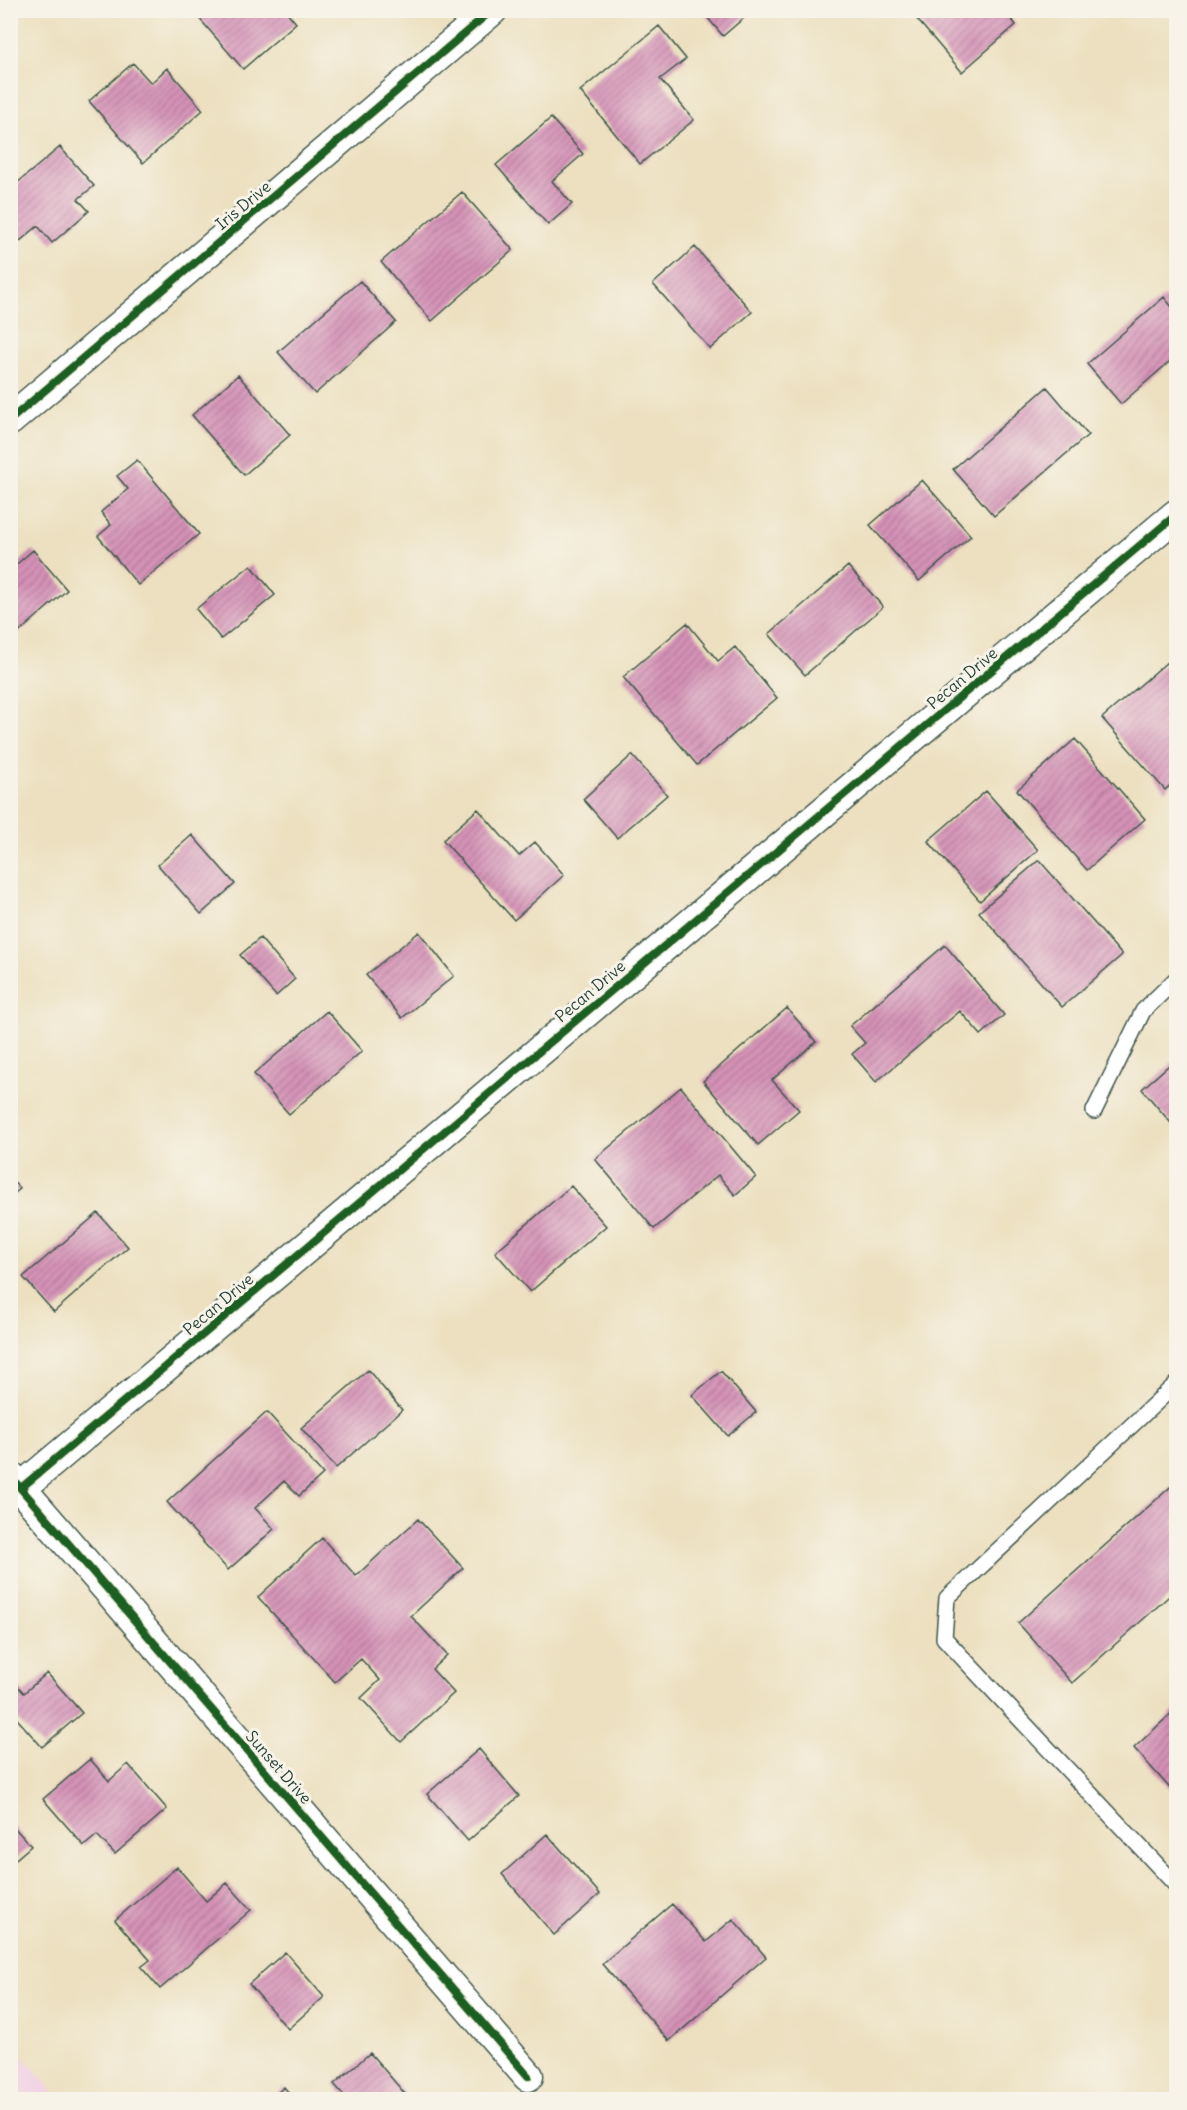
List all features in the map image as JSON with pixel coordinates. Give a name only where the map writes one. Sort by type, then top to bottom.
[{"type":"street","name":"Iris Drive","points":[[10,420],[492,10]]},
{"type":"street","name":"Pecan Drive","points":[[16,1482],[1176,514]]},
{"type":"street","name":"Sunset Drive","points":[[16,1482],[528,2076]]},
{"type":"lane","points":[[1094,1111],[1143,1011],[1176,979]]},
{"type":"lane","points":[[1176,1384],[946,1598],[944,1638],[1176,1885]]},
{"type":"shaded area","points":[[11,2043],[59,2099],[11,2099]]},
{"type":"building","points":[[192,10],[285,10],[296,23],[243,69]]},
{"type":"building","points":[[701,10],[753,10],[723,36]]},
{"type":"building","points":[[909,10],[1004,10],[1016,25],[962,72]]},
{"type":"building","points":[[659,26],[686,59],[660,79],[694,120],[640,164],[580,91]]},
{"type":"building","points":[[133,63],[151,83],[167,68],[203,110],[143,163],[89,101]]},
{"type":"building","points":[[551,118],[583,154],[552,181],[572,204],[548,225],[496,165]]},
{"type":"building","points":[[60,147],[94,186],[78,199],[89,211],[52,243],[38,226],[20,241],[10,230],[10,189]]},
{"type":"building","points":[[462,192],[513,250],[432,321],[381,262]]},
{"type":"building","points":[[695,247],[752,312],[710,349],[653,284]]},
{"type":"building","points":[[360,281],[396,322],[315,394],[278,352]]},
{"type":"building","points":[[1164,297],[1176,312],[1176,356],[1121,404],[1087,364]]},
{"type":"building","points":[[238,375],[290,435],[244,475],[192,415]]},
{"type":"building","points":[[1047,387],[1088,435],[994,516],[953,469]]},
{"type":"building","points":[[137,460],[199,534],[138,585],[98,536],[111,525],[101,512],[128,489],[117,476]]},
{"type":"building","points":[[922,480],[971,536],[919,581],[870,525]]},
{"type":"building","points":[[33,550],[67,590],[17,634],[10,626],[10,570]]},
{"type":"building","points":[[251,565],[275,595],[221,639],[196,609]]},
{"type":"building","points":[[848,566],[883,607],[805,675],[769,634]]},
{"type":"building","points":[[687,623],[718,661],[735,647],[777,698],[697,765],[623,677]]},
{"type":"building","points":[[1167,662],[1176,673],[1176,780],[1165,790],[1102,718]]},
{"type":"building","points":[[1075,739],[1145,819],[1087,870],[1017,790]]},
{"type":"building","points":[[632,755],[667,795],[617,838],[583,799]]},
{"type":"building","points":[[986,791],[1038,850],[980,901],[928,841]]},
{"type":"building","points":[[478,809],[519,856],[535,842],[564,875],[514,920],[443,840]]},
{"type":"building","points":[[192,835],[235,884],[201,914],[158,865]]},
{"type":"building","points":[[1039,860],[1122,955],[1062,1007],[979,912]]},
{"type":"building","points":[[419,932],[454,976],[402,1018],[366,975]]},
{"type":"building","points":[[260,938],[295,979],[276,996],[240,955]]},
{"type":"building","points":[[945,945],[1004,1015],[981,1035],[960,1011],[876,1082],[852,1054],[865,1043],[850,1026]]},
{"type":"building","points":[[787,1008],[816,1042],[772,1080],[799,1110],[758,1145],[703,1081]]},
{"type":"building","points":[[327,1011],[362,1051],[289,1114],[254,1074]]},
{"type":"building","points":[[1176,1059],[1176,1129],[1142,1089]]},
{"type":"building","points":[[681,1087],[756,1177],[735,1195],[718,1175],[654,1229],[595,1159]]},
{"type":"building","points":[[10,1178],[20,1189],[10,1197]]},
{"type":"building","points":[[571,1186],[606,1226],[530,1292],[495,1252]]},
{"type":"building","points":[[98,1213],[128,1247],[54,1312],[23,1277]]},
{"type":"building","points":[[368,1370],[402,1410],[336,1468],[301,1428]]},
{"type":"building","points":[[721,1371],[756,1412],[728,1436],[692,1395]]},
{"type":"building","points":[[267,1412],[323,1474],[299,1496],[284,1481],[255,1508],[274,1529],[228,1570],[167,1502]]},
{"type":"building","points":[[1176,1482],[1176,1590],[1072,1683],[1018,1623]]},
{"type":"building","points":[[418,1519],[463,1568],[411,1616],[447,1655],[432,1669],[454,1693],[401,1742],[361,1698],[380,1680],[361,1659],[335,1682],[258,1597],[322,1538],[356,1576]]},
{"type":"building","points":[[47,1673],[82,1713],[42,1747],[10,1711],[10,1678],[24,1693]]},
{"type":"building","points":[[1176,1709],[1176,1795],[1134,1748]]},
{"type":"building","points":[[479,1749],[519,1796],[468,1841],[427,1794]]},
{"type":"building","points":[[90,1759],[109,1781],[128,1764],[167,1809],[115,1854],[97,1835],[84,1846],[43,1799]]},
{"type":"building","points":[[13,1826],[31,1846],[10,1864],[10,1828]]},
{"type":"building","points":[[547,1834],[600,1894],[554,1935],[502,1874]]},
{"type":"building","points":[[177,1867],[206,1901],[227,1883],[251,1910],[160,1989],[141,1967],[150,1960],[115,1920]]},
{"type":"building","points":[[672,1904],[706,1942],[733,1919],[766,1957],[669,2041],[602,1964]]},
{"type":"building","points":[[285,1952],[324,1997],[288,2029],[249,1984]]},
{"type":"building","points":[[370,2053],[406,2095],[401,2100],[348,2100],[334,2084]]},
{"type":"building","points":[[284,2087],[295,2100],[269,2100]]},
{"type":"cycle path","points":[[10,420],[492,10]]},
{"type":"cycle path","points":[[21,1488],[1176,515]]},
{"type":"cycle path","points":[[10,1476],[528,2076]]}]
